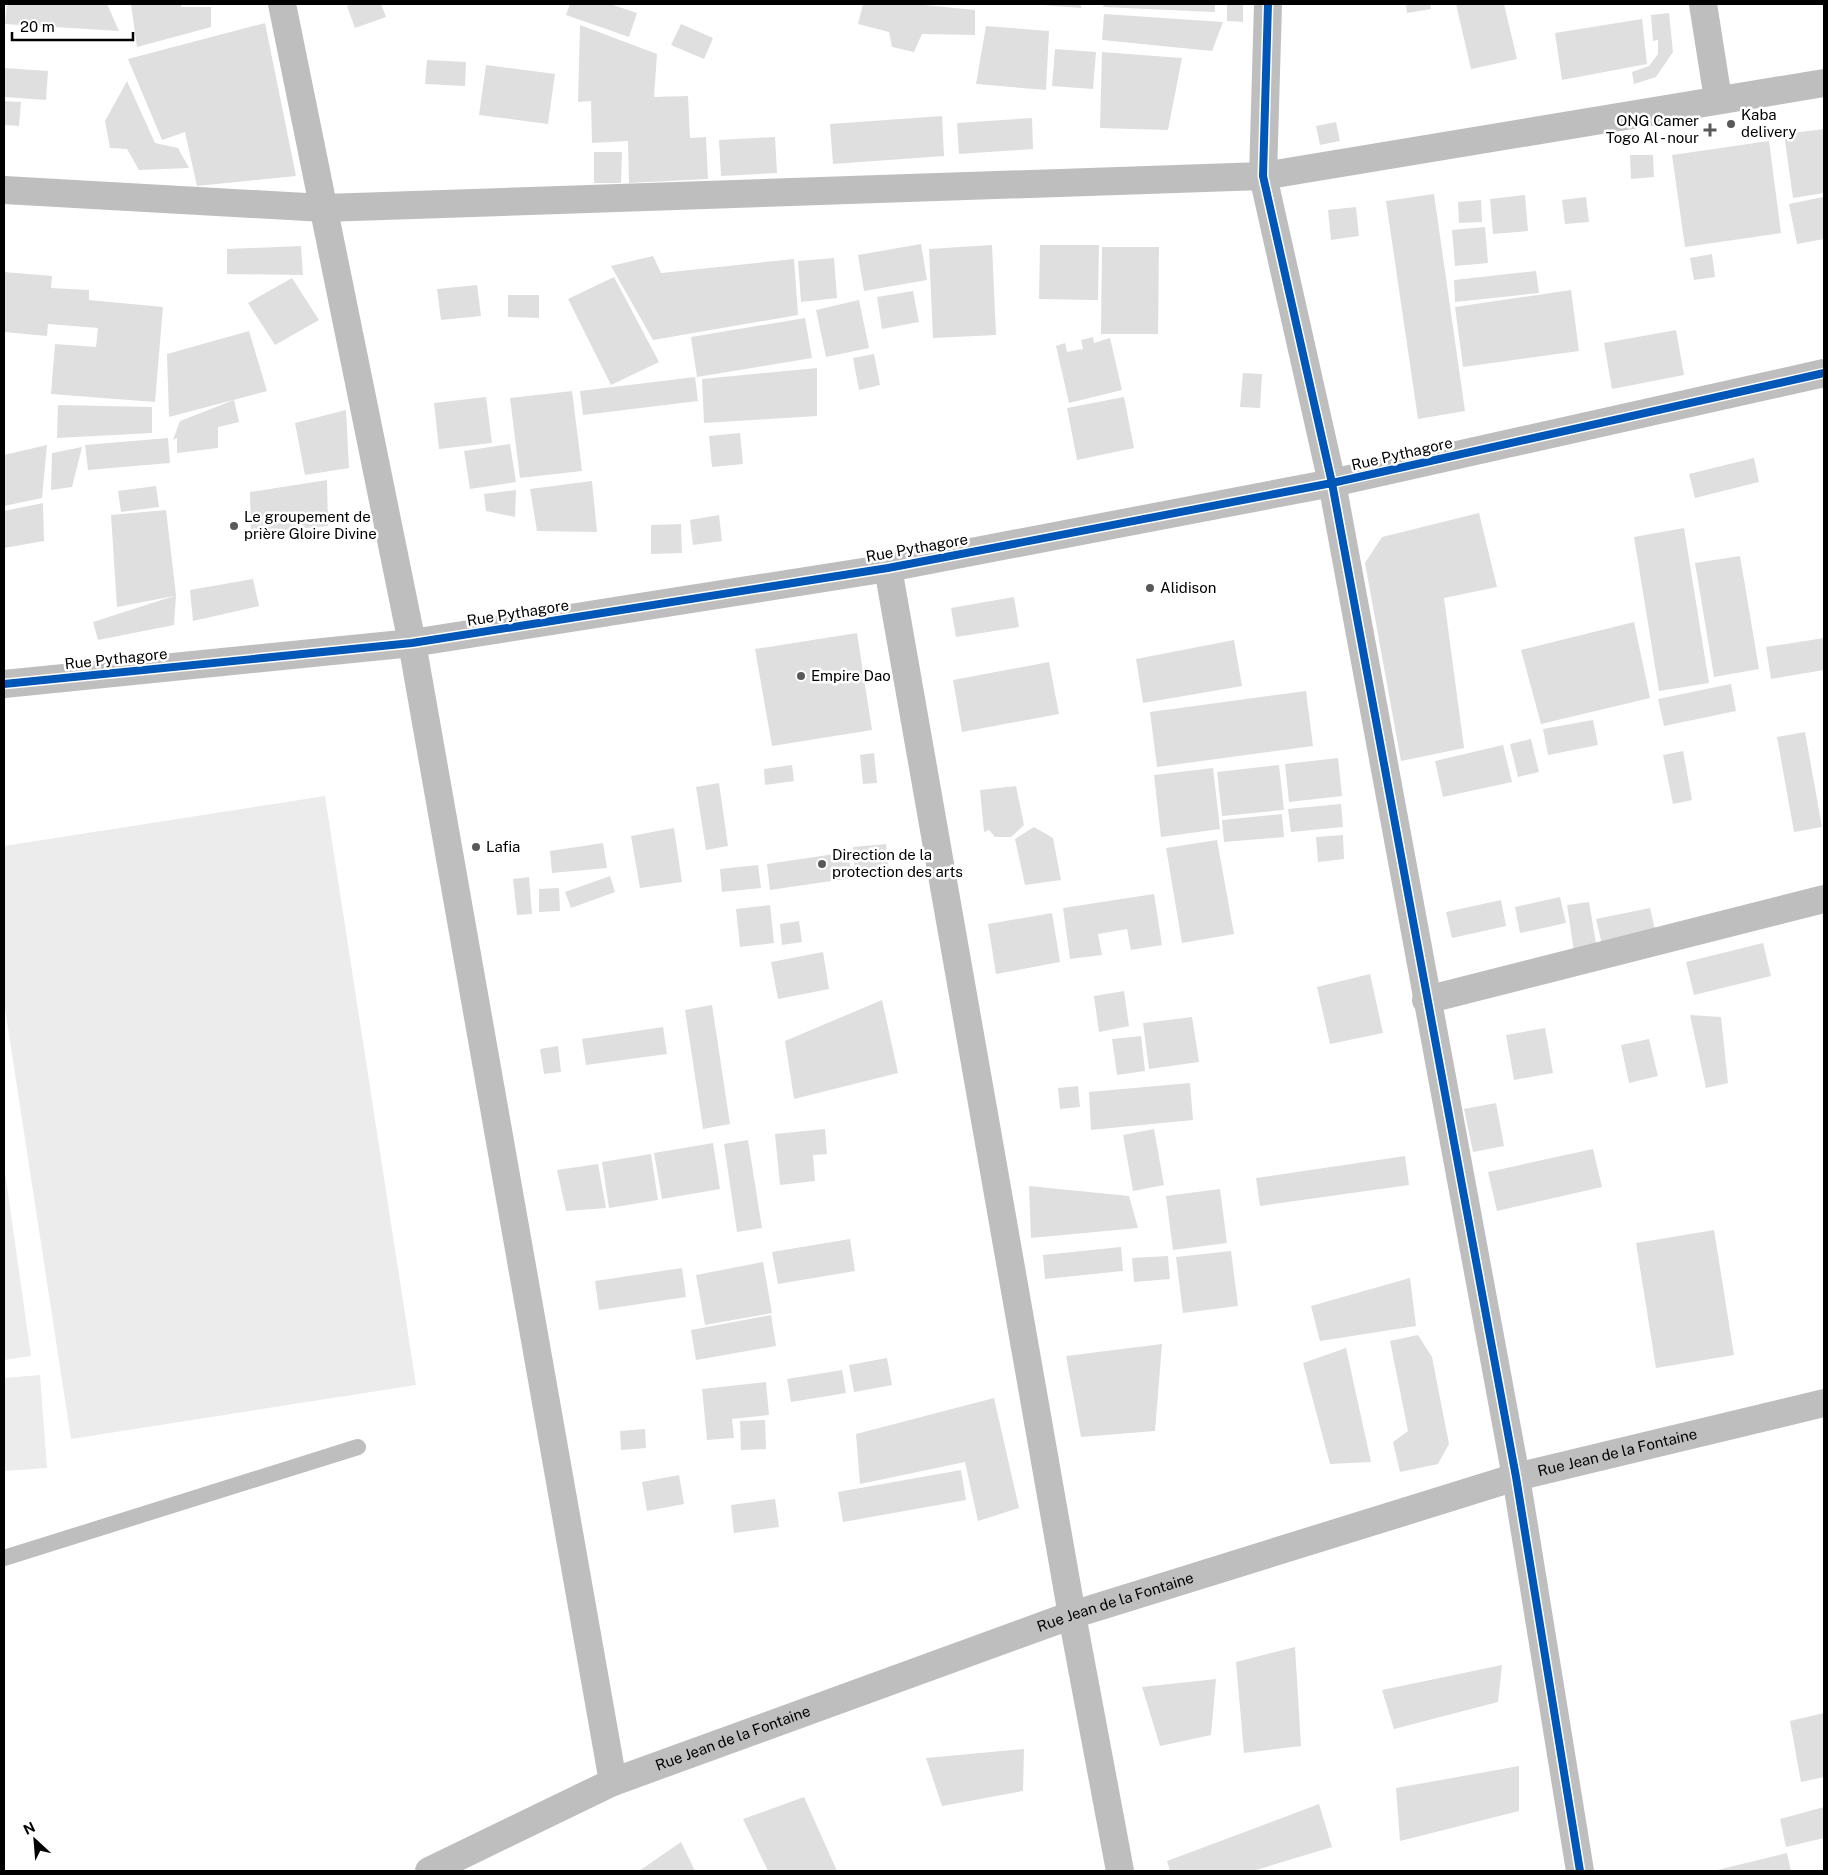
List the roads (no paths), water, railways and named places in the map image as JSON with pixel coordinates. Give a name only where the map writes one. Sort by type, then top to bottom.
[{"type":"street","points":[[282,4],[412,643],[613,1782]]},
{"type":"street","points":[[1268,4],[1263,176],[1332,484],[1426,1000],[1516,1477],[1580,1871]]},
{"type":"street","points":[[1703,4],[1718,99]]},
{"type":"street","points":[[4,190],[324,208],[1263,176],[1718,99],[1824,83]]},
{"type":"street","name":"Rue Pythagore","points":[[4,684],[412,643],[888,568],[1332,484],[1824,373]]},
{"type":"street","points":[[888,568],[1072,1615],[1120,1871]]},
{"type":"street","points":[[1426,1000],[1824,899]]},
{"type":"street","name":"Rue Jean de la Fontaine","points":[[429,1871],[613,1782],[1072,1615],[1516,1477],[1824,1403]]},
{"type":"lane","points":[[4,1558],[358,1447]]},
{"type":"place","name":"Kaba delivery","points":[[1731,124]]},
{"type":"place","name":"ONG Camer Togo Al - nour","points":[[1710,130]]},
{"type":"place","name":"Le groupement de prière Gloire Divine","points":[[234,526]]},
{"type":"place","name":"Alidison","points":[[1150,588]]},
{"type":"place","name":"Empire Dao","points":[[801,676]]},
{"type":"place","name":"Lafia","points":[[476,847]]},
{"type":"place","name":"Direction de la protection des arts","points":[[822,864]]}]
